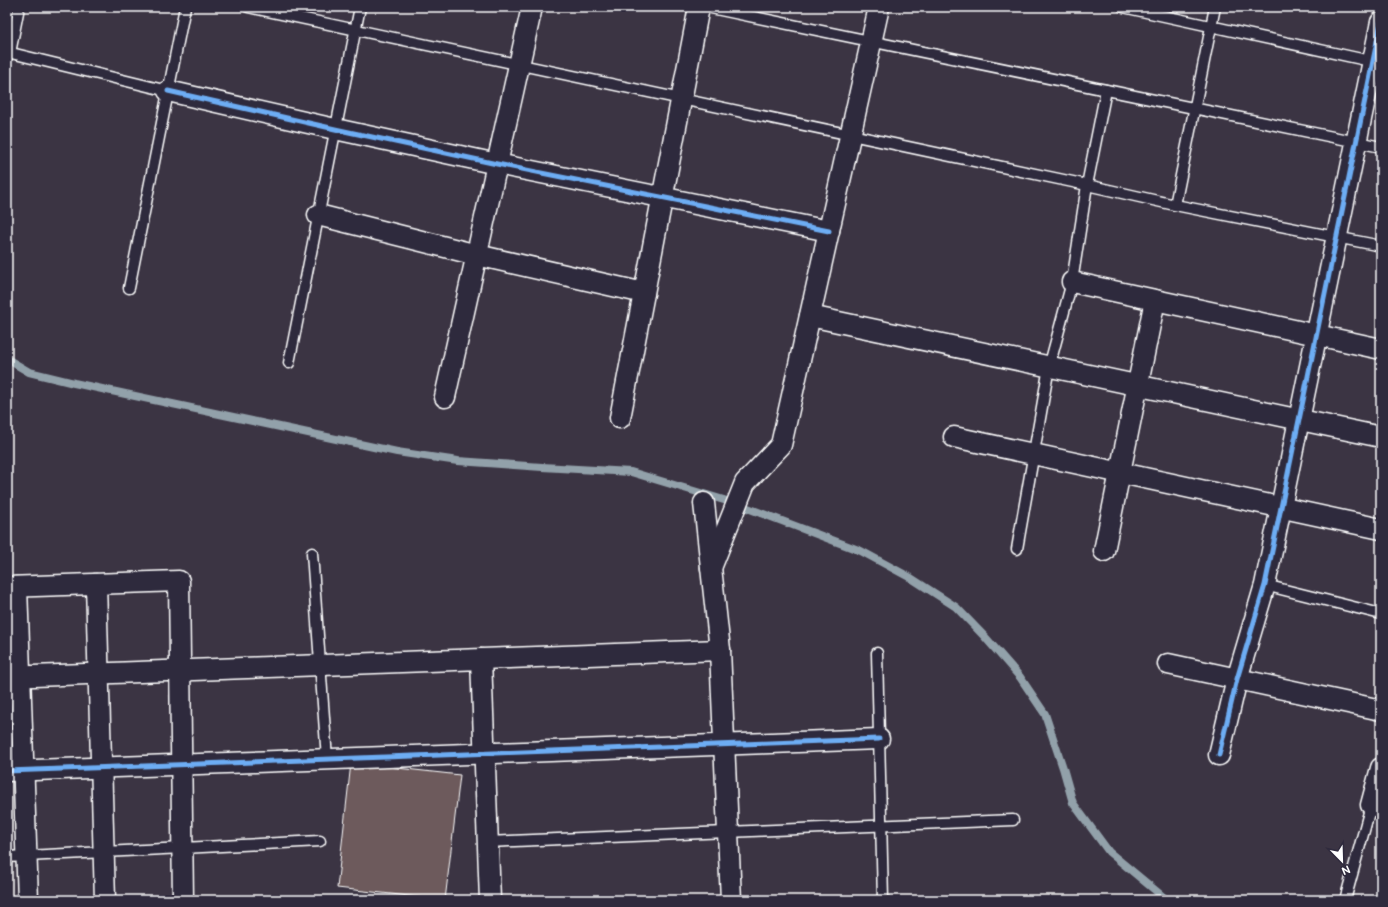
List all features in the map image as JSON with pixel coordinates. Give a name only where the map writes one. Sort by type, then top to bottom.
[{"type":"street","points":[[446,397],[532,7]]},
{"type":"street","points":[[620,418],[699,7]]},
{"type":"street","points":[[711,568],[745,483],[781,445],[879,7]]},
{"type":"street","points":[[1219,755],[1236,679],[1265,585],[1357,142],[1377,63],[1381,22]]},
{"type":"street","points":[[168,91],[497,164],[829,230]]},
{"type":"street","points":[[318,215],[477,255],[644,293]]},
{"type":"street","points":[[1072,282],[1381,348]]},
{"type":"street","points":[[1104,551],[1155,300]]},
{"type":"street","points":[[810,316],[1381,437]]},
{"type":"street","points":[[954,437],[1381,529]]},
{"type":"street","points":[[704,503],[720,650],[731,900]]},
{"type":"street","points":[[28,900],[26,856],[15,771],[12,587],[179,581],[183,900]]},
{"type":"street","points":[[96,584],[105,900]]},
{"type":"street","points":[[14,677],[720,650]]},
{"type":"street","points":[[481,659],[490,900]]},
{"type":"street","points":[[1168,664],[1381,710]]},
{"type":"street","points":[[15,771],[879,739]]},
{"type":"street","points":[[1376,806],[1381,768]]},
{"type":"lane","points":[[20,7],[9,53],[168,91]]},
{"type":"lane","points":[[129,288],[185,7]]},
{"type":"lane","points":[[248,7],[1087,184],[1175,205],[1381,246]]},
{"type":"lane","points":[[289,363],[360,7]]},
{"type":"lane","points":[[706,7],[1381,147]]},
{"type":"lane","points":[[1123,7],[1377,63]]},
{"type":"lane","points":[[1175,205],[1215,7]]},
{"type":"lane","points":[[1017,549],[1049,367],[1072,282],[1087,184],[1106,90]]},
{"type":"lane","points":[[312,553],[327,759]]},
{"type":"lane","points":[[1265,585],[1381,614]]},
{"type":"lane","points":[[877,653],[883,900]]},
{"type":"lane","points":[[1345,900],[1376,806]]},
{"type":"lane","points":[[488,842],[1013,820]]},
{"type":"lane","points":[[7,857],[320,841]]},
{"type":"building","points":[[351,763],[460,775],[445,900],[337,888]]},
{"type":"waterway","points":[[7,359],[29,372],[74,383],[397,452],[458,461],[631,472],[737,504],[861,551],[911,578],[956,607],[985,637],[1020,677],[1045,714],[1073,803],[1109,852],[1167,900]]},
{"type":"cycle path","points":[[1219,755],[1237,679],[1265,585],[1381,22]]},
{"type":"cycle path","points":[[168,91],[497,164],[829,231]]},
{"type":"cycle path","points":[[7,771],[879,739]]}]
